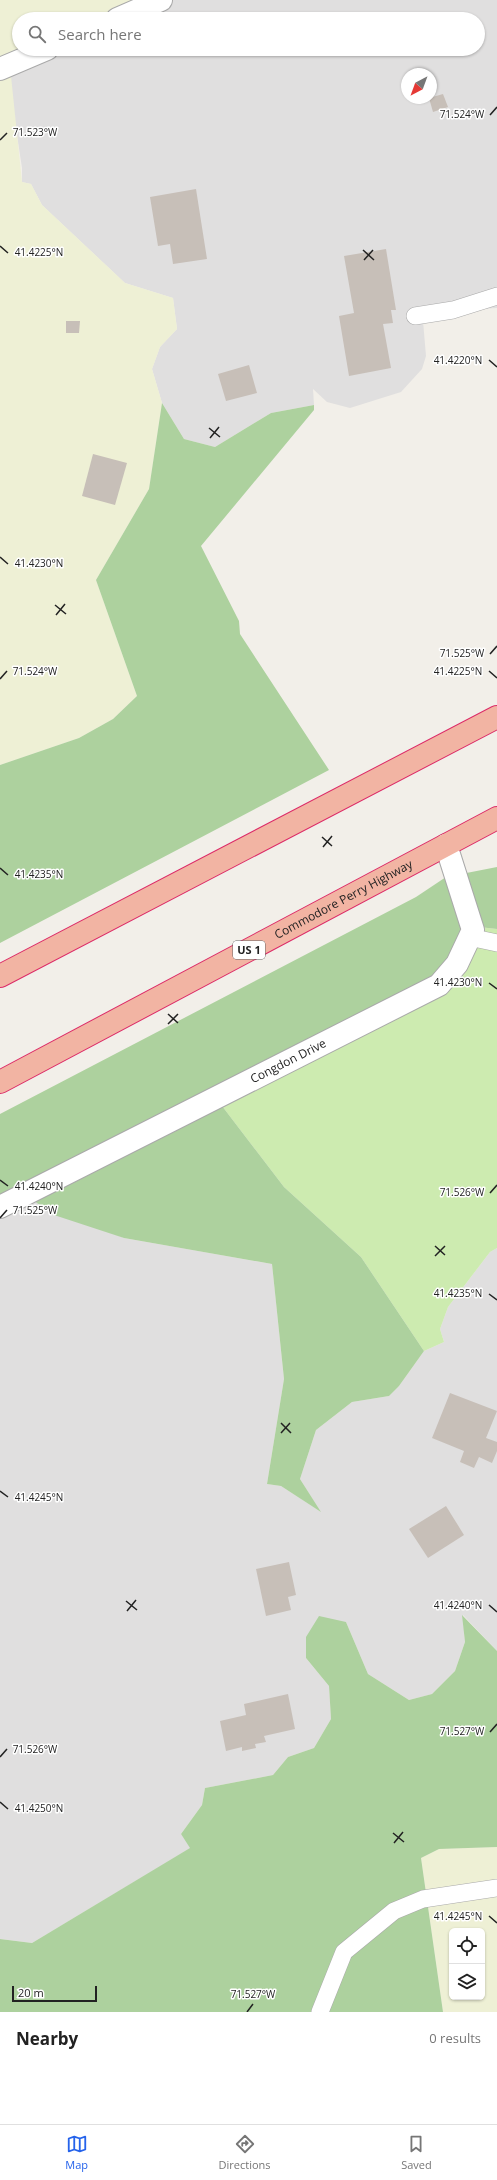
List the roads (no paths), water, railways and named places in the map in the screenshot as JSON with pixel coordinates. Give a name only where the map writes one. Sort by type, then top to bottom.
[{"type":"highway","points":[[0,976],[497,717]]},
{"type":"highway","name":"Commodore Perry Highway","points":[[0,1082],[497,818]]},
{"type":"street","points":[[133,12],[161,0]]},
{"type":"street","points":[[0,69],[31,56]]},
{"type":"street","name":"Congdon Drive","points":[[0,1208],[439,985],[457,964],[473,930],[446,845]]},
{"type":"lane","points":[[415,316],[453,310],[497,296]]},
{"type":"lane","points":[[469,937],[497,943]]},
{"type":"lane","points":[[320,2012],[344,1952],[394,1911],[423,1899],[497,1888]]}]
